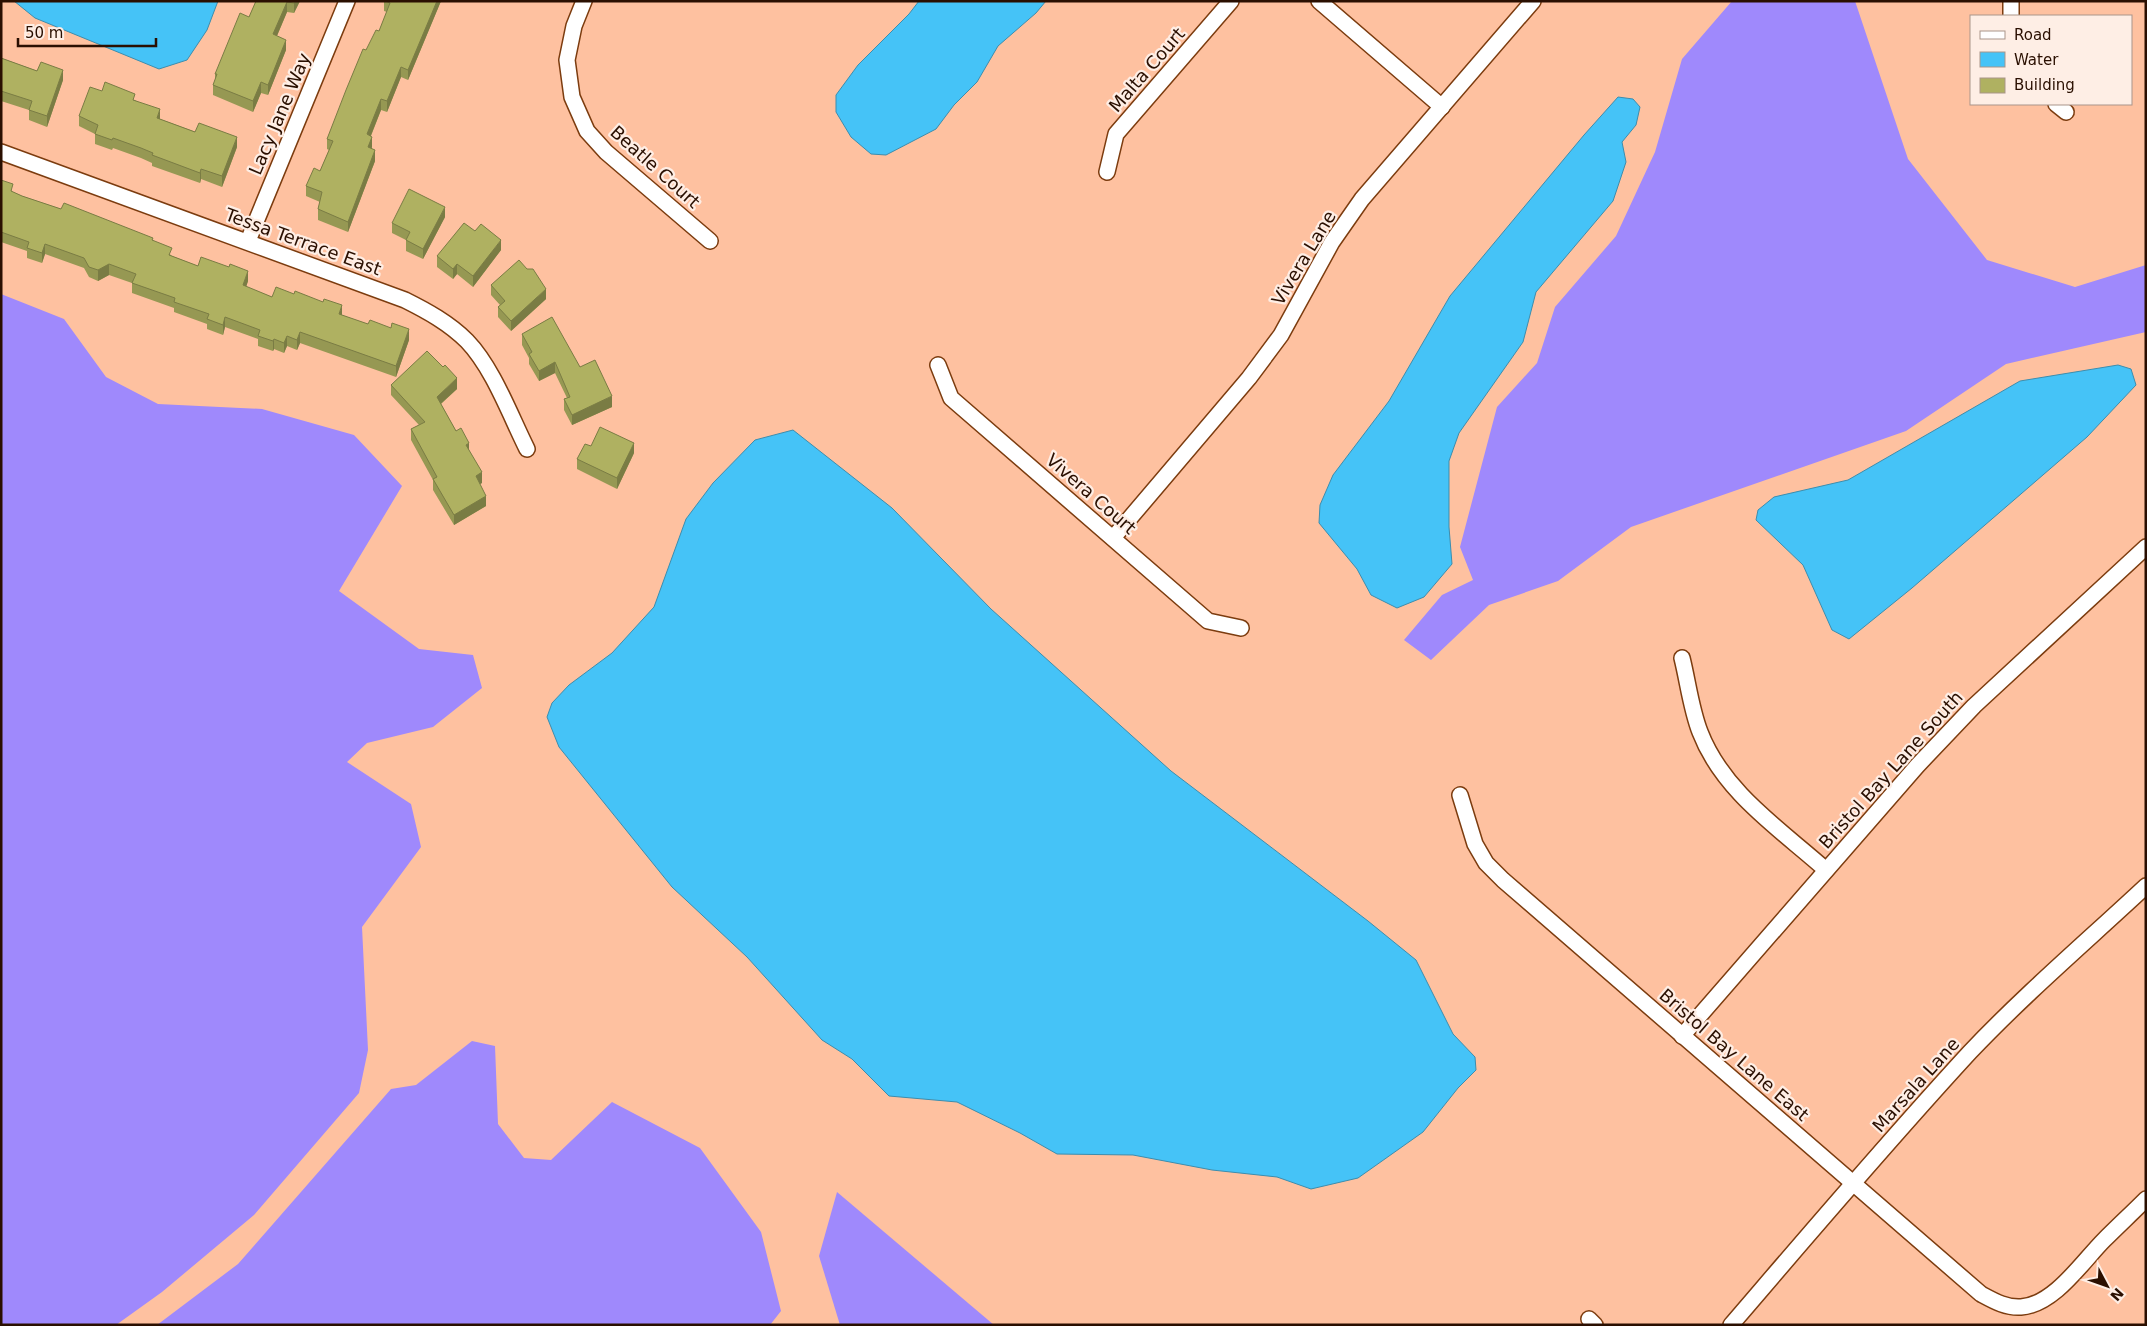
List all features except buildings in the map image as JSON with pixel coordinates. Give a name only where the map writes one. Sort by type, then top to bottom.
[{"type":"street","name":"Lacy Jane Way","points":[[248,241],[347,1]]},
{"type":"street","name":"Beatle Court","points":[[584,1],[574,26],[567,60],[572,97],[587,131],[606,152],[710,241]]},
{"type":"street","name":"Malta Court","points":[[1107,172],[1116,134],[1231,1]]},
{"type":"street","points":[[1320,1],[1442,107]]},
{"type":"street","name":"Vivera Lane","points":[[1113,538],[1249,378],[1281,335],[1332,242],[1357,207],[1533,1]]},
{"type":"street","points":[[2011,1],[2012,15]]},
{"type":"street","name":"Tessa Terrace East","points":[[1,152],[405,300],[438,317],[467,341],[487,368],[527,449]]},
{"type":"street","name":"Vivera Court","points":[[938,365],[951,398],[1208,620],[1241,628]]},
{"type":"street","name":"Bristol Bay Lane South","points":[[1682,1036],[1917,766],[1974,706],[2146,547]]},
{"type":"street","points":[[1682,658],[1700,732],[1715,763],[1736,791],[1826,870]]},
{"type":"street","name":"Bristol Bay Lane East","points":[[1460,795],[1475,844],[1486,863],[1503,880],[1981,1294],[2003,1305],[2022,1307],[2040,1301],[2060,1287],[2146,1199]]},
{"type":"street","name":"Marsala Lane","points":[[1731,1325],[1853,1182],[1971,1052],[2014,1009],[2146,886]]},
{"type":"shaded area","points":[[1732,1],[1855,1],[1908,159],[1987,260],[2075,287],[2146,265],[2146,332],[2006,364],[1906,431],[1631,527],[1558,581],[1489,605],[1431,660],[1404,640],[1442,595],[1473,580],[1460,547],[1497,407],[1537,363],[1555,307],[1616,236],[1655,152],[1682,59]]},
{"type":"shaded area","points":[[1,294],[64,319],[106,377],[158,404],[262,409],[354,435],[402,486],[339,591],[419,649],[473,655],[482,688],[433,727],[367,743],[347,762],[411,804],[421,847],[362,927],[368,1050],[359,1093],[254,1215],[162,1292],[116,1325],[1,1325]]},
{"type":"shaded area","points":[[472,1041],[495,1046],[498,1124],[524,1158],[551,1160],[612,1102],[700,1148],[761,1232],[781,1311],[770,1325],[157,1325],[238,1264],[391,1089],[416,1085]]},
{"type":"shaded area","points":[[837,1192],[994,1325],[840,1325],[819,1256]]},
{"type":"water","points":[[14,1],[218,1],[207,30],[187,60],[159,69],[35,18]]},
{"type":"water","points":[[919,1],[1046,1],[1036,13],[998,46],[977,82],[954,105],[936,129],[886,155],[871,154],[851,137],[836,112],[836,95],[858,65],[909,14]]},
{"type":"water","points":[[1618,97],[1633,99],[1640,107],[1636,125],[1622,142],[1626,162],[1613,201],[1536,292],[1523,342],[1459,433],[1449,461],[1449,527],[1452,564],[1424,597],[1397,608],[1371,595],[1357,569],[1319,523],[1320,505],[1333,475],[1389,401],[1450,296]]},
{"type":"water","points":[[2118,365],[2131,369],[2136,385],[2087,437],[1912,588],[1849,639],[1832,630],[1803,565],[1756,520],[1758,510],[1774,497],[1848,480],[2020,381]]},
{"type":"water","points":[[793,430],[892,508],[991,609],[1171,771],[1368,921],[1416,960],[1453,1034],[1475,1057],[1476,1070],[1458,1088],[1423,1132],[1358,1178],[1311,1189],[1277,1177],[1212,1170],[1133,1155],[1057,1154],[1020,1133],[957,1102],[889,1096],[852,1059],[822,1040],[747,957],[672,887],[559,747],[547,717],[552,703],[569,685],[612,653],[654,607],[686,519],[713,483],[755,440]]}]
